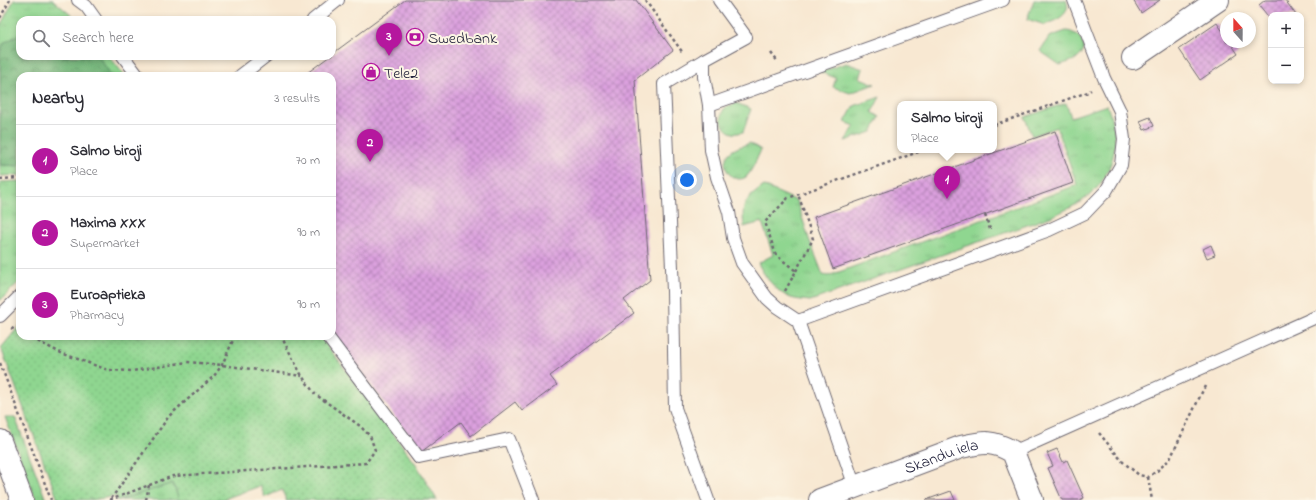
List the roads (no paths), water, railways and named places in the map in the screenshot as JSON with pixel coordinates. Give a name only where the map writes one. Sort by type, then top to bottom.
[{"type":"street","points":[[1133,58],[1218,0]]},
{"type":"street","points":[[0,440],[22,500]]},
{"type":"street","name":"Skandu iela","points":[[820,500],[961,447],[979,443],[997,443],[1013,452]]},
{"type":"street","points":[[1013,452],[1032,500]]},
{"type":"lane","points":[[78,0],[86,6],[93,16]]},
{"type":"lane","points":[[317,16],[338,0]]},
{"type":"lane","points":[[708,500],[675,408],[674,291],[664,84],[746,37],[719,0]]},
{"type":"lane","points":[[709,105],[1003,0]]},
{"type":"lane","points":[[798,321],[1049,230],[1085,213],[1106,191],[1121,165],[1124,139],[1120,111],[1104,78],[1074,0]]},
{"type":"lane","points":[[126,60],[135,72]]},
{"type":"lane","points":[[245,72],[261,60]]},
{"type":"lane","points":[[704,60],[704,77],[709,105],[712,150],[717,177],[729,212],[733,238],[742,263],[767,298],[777,307],[798,321],[855,487]]},
{"type":"lane","points":[[0,316],[16,300]]},
{"type":"lane","points":[[1013,452],[1316,317]]},
{"type":"lane","points":[[330,340],[419,458],[509,439],[533,500]]},
{"type":"lane","points":[[1021,472],[1021,500]]},
{"type":"place","name":"Swedbank","points":[[415,37]]},
{"type":"place","name":"Euroaptieka","points":[[389,56]]},
{"type":"place","name":"Tele2","points":[[371,72]]},
{"type":"place","name":"Maxima XXX","points":[[370,162]]},
{"type":"place","name":"Salmo biroji","points":[[947,199]]}]
